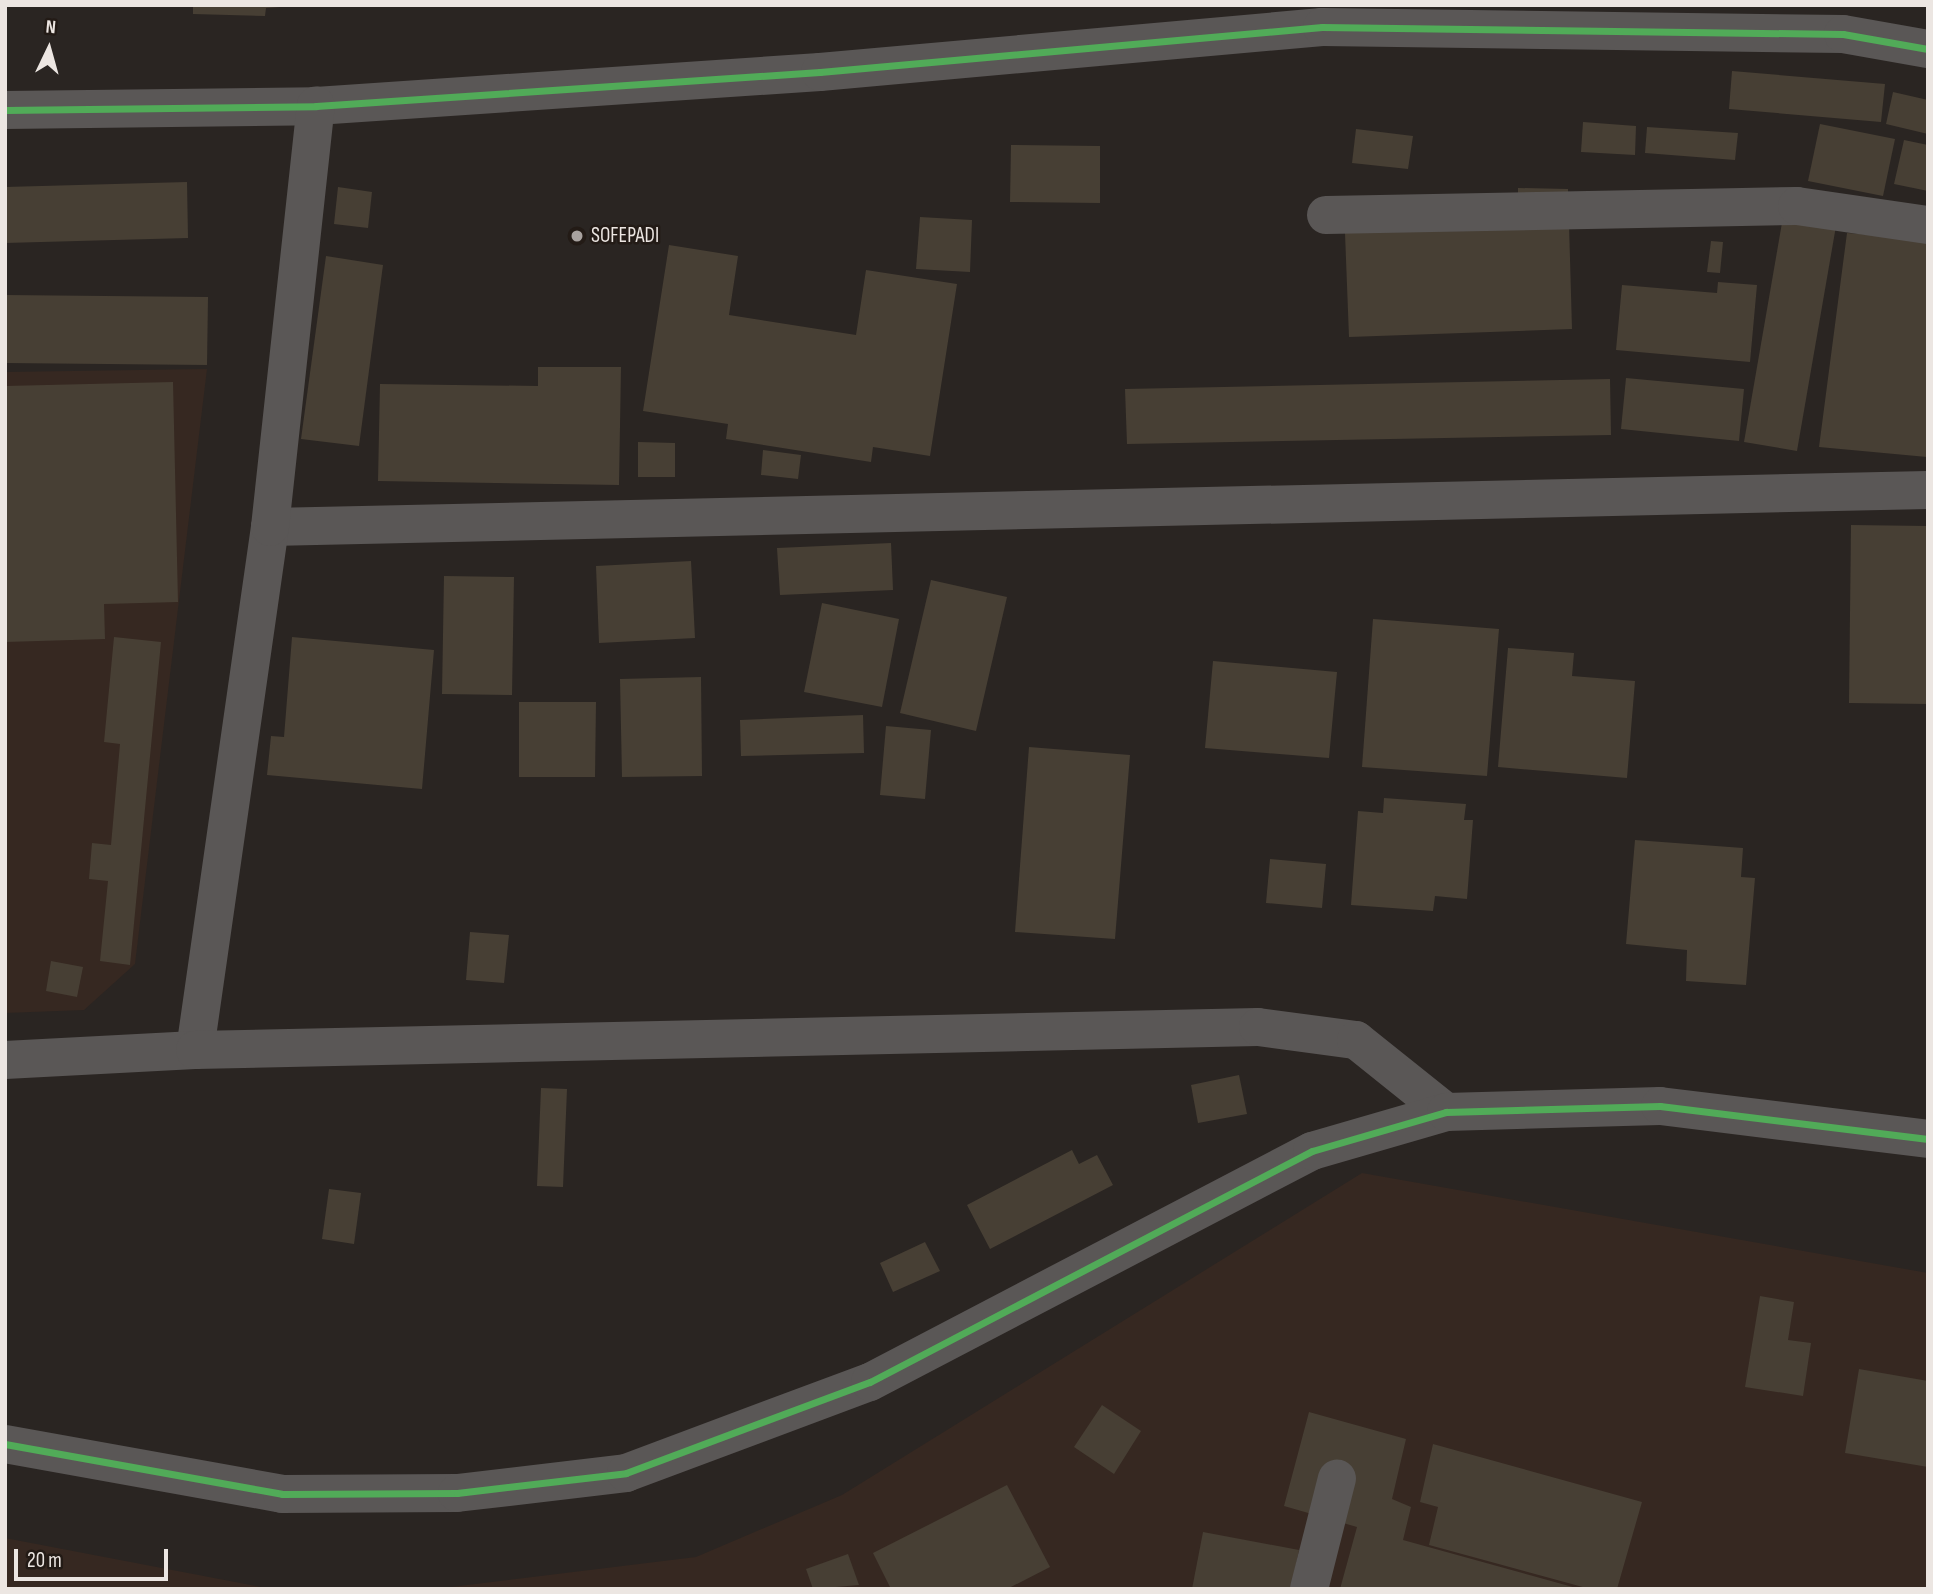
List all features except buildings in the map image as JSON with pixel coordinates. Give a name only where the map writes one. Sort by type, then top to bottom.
[{"type":"street","points":[[5,110],[316,106],[820,72],[1326,16],[1843,34],[1928,49]]},
{"type":"street","points":[[195,1050],[270,527],[316,106]]},
{"type":"street","points":[[1326,215],[1797,206],[1928,225]]},
{"type":"street","points":[[270,527],[1928,490]]},
{"type":"street","points":[[5,1060],[195,1050],[1258,1027],[1356,1040],[1446,1112]]},
{"type":"street","points":[[5,1444],[282,1493],[457,1493],[626,1473],[870,1382],[1312,1151],[1446,1112],[1660,1106],[1928,1139]]},
{"type":"street","points":[[1308,1589],[1338,1478]]},
{"type":"shaded area","points":[[207,369],[135,964],[84,1010],[5,1013],[5,372]]},
{"type":"shaded area","points":[[1362,1173],[1928,1273],[1928,1589],[435,1589],[696,1557],[842,1495]]},
{"type":"shaded area","points":[[5,1538],[266,1588],[291,1589],[5,1589]]},
{"type":"cycle path","points":[[5,110],[316,106],[820,72],[1322,27],[1843,34],[1928,49]]},
{"type":"cycle path","points":[[5,1444],[282,1494],[457,1493],[626,1473],[870,1382],[1312,1151],[1446,1112],[1660,1106],[1928,1139]]},
{"type":"place","name":"SOFEPADI","points":[[577,236]]}]
